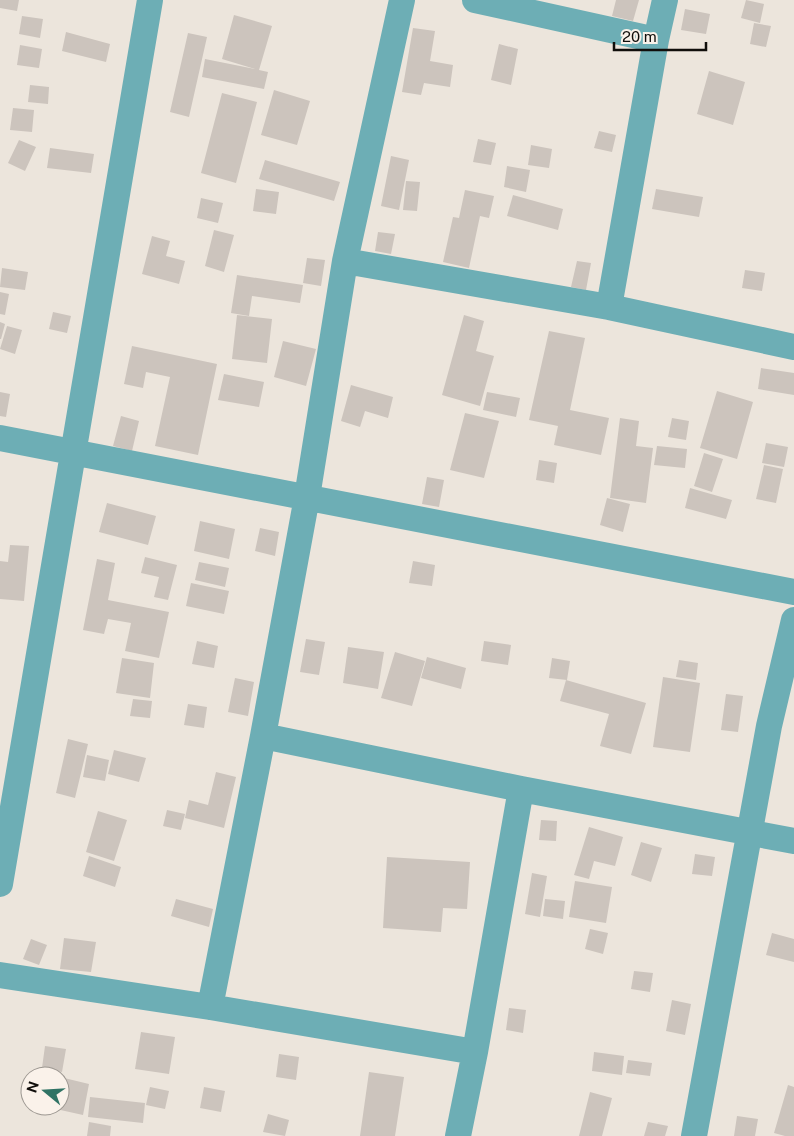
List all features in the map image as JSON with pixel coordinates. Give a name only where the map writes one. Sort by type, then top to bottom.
[{"type":"street","points":[[0,884],[150,0]]},
{"type":"street","points":[[210,1007],[307,497],[345,261],[402,0]]},
{"type":"street","points":[[475,0],[656,40]]},
{"type":"street","points":[[609,307],[656,40],[666,0]]},
{"type":"street","points":[[345,261],[609,307],[794,347]]},
{"type":"street","points":[[0,438],[794,592]]},
{"type":"street","points":[[694,1136],[769,726],[794,620]]},
{"type":"street","points":[[263,736],[521,789],[794,841]]},
{"type":"street","points":[[458,1136],[475,1052],[521,789]]},
{"type":"street","points":[[0,975],[210,1007],[475,1052]]},
{"type":"building","points":[[0,0],[19,0],[17,11],[0,8]]},
{"type":"building","points":[[616,0],[639,0],[633,21],[612,16]]},
{"type":"building","points":[[746,0],[764,4],[760,23],[741,18]]},
{"type":"building","points":[[685,9],[710,14],[706,34],[681,30]]},
{"type":"building","points":[[234,15],[272,26],[259,70],[268,72],[264,89],[202,77],[205,59],[255,69],[222,59]]},
{"type":"building","points":[[22,16],[43,19],[40,38],[19,34]]},
{"type":"building","points":[[754,23],[771,26],[766,47],[750,44]]},
{"type":"building","points":[[413,28],[435,31],[430,61],[453,65],[450,87],[424,83],[421,95],[402,92]]},
{"type":"building","points":[[66,32],[110,44],[106,62],[62,51]]},
{"type":"building","points":[[188,33],[207,37],[189,117],[170,112]]},
{"type":"building","points":[[499,44],[518,49],[511,85],[491,80]]},
{"type":"building","points":[[20,45],[42,49],[39,68],[17,65]]},
{"type":"building","points":[[709,71],[745,82],[733,125],[697,114]]},
{"type":"building","points":[[30,85],[49,87],[48,104],[28,102]]},
{"type":"building","points":[[274,90],[310,101],[297,145],[261,135]]},
{"type":"building","points":[[222,93],[257,102],[236,183],[201,173]]},
{"type":"building","points":[[13,108],[34,110],[32,132],[10,130]]},
{"type":"building","points":[[599,131],[616,135],[612,152],[594,148]]},
{"type":"building","points":[[478,139],[496,143],[491,165],[473,162]]},
{"type":"building","points":[[19,140],[36,147],[25,171],[8,163]]},
{"type":"building","points":[[531,145],[552,149],[549,168],[528,165]]},
{"type":"building","points":[[50,148],[94,154],[91,173],[47,168]]},
{"type":"building","points":[[391,156],[409,160],[399,210],[381,206]]},
{"type":"building","points":[[265,160],[340,182],[334,201],[259,179]]},
{"type":"building","points":[[507,166],[530,170],[526,192],[504,187]]},
{"type":"building","points":[[406,181],[420,182],[417,211],[403,210]]},
{"type":"building","points":[[256,189],[279,192],[276,214],[253,211]]},
{"type":"building","points":[[656,189],[703,197],[699,217],[652,209]]},
{"type":"building","points":[[465,190],[494,196],[489,218],[480,216],[469,268],[443,262],[453,217],[459,218]]},
{"type":"building","points":[[513,195],[563,209],[558,230],[507,216]]},
{"type":"building","points":[[201,198],[223,203],[218,223],[197,218]]},
{"type":"building","points":[[214,230],[234,235],[224,272],[205,266]]},
{"type":"building","points":[[378,232],[395,234],[391,254],[375,251]]},
{"type":"building","points":[[152,236],[170,241],[166,256],[185,261],[179,284],[142,274]]},
{"type":"building","points":[[307,258],[325,260],[321,286],[303,283]]},
{"type":"building","points":[[577,261],[591,263],[586,290],[571,287]]},
{"type":"building","points":[[2,268],[28,272],[25,290],[0,287]]},
{"type":"building","points":[[745,270],[765,273],[762,291],[742,288]]},
{"type":"building","points":[[237,275],[303,285],[300,303],[252,296],[249,316],[231,313]]},
{"type":"building","points":[[0,292],[9,294],[5,315],[0,314]]},
{"type":"building","points":[[53,312],[71,316],[67,333],[49,329]]},
{"type":"building","points":[[237,315],[272,319],[267,363],[232,359]]},
{"type":"building","points":[[464,315],[484,321],[476,351],[494,356],[480,406],[442,395]]},
{"type":"building","points":[[0,322],[5,324],[1,339],[0,339]]},
{"type":"building","points":[[7,326],[22,330],[15,354],[0,349]]},
{"type":"building","points":[[549,331],[585,338],[570,410],[609,418],[601,455],[554,445],[558,426],[529,420]]},
{"type":"building","points":[[283,341],[316,349],[306,386],[274,377]]},
{"type":"building","points":[[132,346],[217,364],[198,455],[155,446],[170,377],[146,372],[143,388],[124,384]]},
{"type":"building","points":[[761,368],[794,373],[794,395],[758,389]]},
{"type":"building","points":[[224,374],[264,382],[259,407],[218,400]]},
{"type":"building","points":[[351,385],[393,397],[388,418],[365,411],[360,427],[341,421]]},
{"type":"building","points":[[717,391],[753,402],[737,459],[700,448]]},
{"type":"building","points":[[0,392],[10,394],[6,417],[0,416]]},
{"type":"building","points":[[487,392],[520,398],[516,417],[483,410]]},
{"type":"building","points":[[465,413],[499,421],[484,478],[450,470]]},
{"type":"building","points":[[121,416],[139,421],[132,451],[113,446]]},
{"type":"building","points":[[620,418],[639,421],[636,446],[653,448],[646,503],[610,498]]},
{"type":"building","points":[[672,418],[689,421],[686,440],[668,437]]},
{"type":"building","points":[[766,443],[788,447],[784,467],[762,463]]},
{"type":"building","points":[[657,446],[687,449],[685,468],[654,465]]},
{"type":"building","points":[[704,453],[723,459],[712,492],[694,486]]},
{"type":"building","points":[[539,460],[557,463],[554,483],[536,480]]},
{"type":"building","points":[[764,465],[783,469],[776,503],[756,499]]},
{"type":"building","points":[[427,477],[444,480],[439,507],[422,504]]},
{"type":"building","points":[[690,488],[732,500],[726,519],[685,508]]},
{"type":"building","points":[[607,498],[630,504],[623,532],[600,525]]},
{"type":"building","points":[[107,503],[156,516],[148,545],[99,532]]},
{"type":"building","points":[[200,521],[235,529],[229,559],[194,551]]},
{"type":"building","points":[[260,528],[279,532],[275,556],[255,551]]},
{"type":"building","points":[[10,545],[29,546],[24,601],[0,599],[0,561],[8,562]]},
{"type":"building","points":[[145,557],[177,565],[168,600],[154,597],[159,577],[141,573]]},
{"type":"building","points":[[97,559],[115,563],[108,600],[169,612],[159,658],[125,651],[131,623],[108,619],[104,634],[83,630]]},
{"type":"building","points":[[413,561],[435,565],[432,586],[409,583]]},
{"type":"building","points":[[199,562],[229,568],[225,587],[195,580]]},
{"type":"building","points":[[191,583],[229,591],[224,614],[186,606]]},
{"type":"building","points":[[306,639],[325,642],[319,675],[300,672]]},
{"type":"building","points":[[197,641],[218,646],[214,668],[192,664]]},
{"type":"building","points":[[484,641],[511,645],[508,665],[481,661]]},
{"type":"building","points":[[348,647],[384,652],[378,689],[343,683]]},
{"type":"building","points":[[395,652],[425,661],[412,706],[381,698]]},
{"type":"building","points":[[427,657],[466,668],[461,689],[421,678]]},
{"type":"building","points":[[122,658],[154,663],[150,698],[116,693]]},
{"type":"building","points":[[552,658],[570,661],[567,680],[549,678]]},
{"type":"building","points":[[679,660],[698,663],[696,680],[676,677]]},
{"type":"building","points":[[663,677],[700,683],[690,752],[653,747]]},
{"type":"building","points":[[235,678],[254,682],[248,716],[228,712]]},
{"type":"building","points":[[566,680],[646,703],[631,754],[600,746],[609,714],[560,701]]},
{"type":"building","points":[[726,694],[743,696],[738,732],[721,730]]},
{"type":"building","points":[[133,699],[152,701],[150,718],[130,716]]},
{"type":"building","points":[[188,704],[207,707],[204,728],[184,725]]},
{"type":"building","points":[[68,739],[88,744],[75,798],[56,793]]},
{"type":"building","points":[[114,750],[146,758],[139,782],[108,774]]},
{"type":"building","points":[[87,755],[109,760],[105,781],[83,777]]},
{"type":"building","points":[[216,772],[236,777],[224,828],[185,818],[189,800],[208,805]]},
{"type":"building","points":[[167,810],[185,814],[181,830],[163,826]]},
{"type":"building","points":[[98,811],[127,820],[114,861],[86,852]]},
{"type":"building","points":[[541,820],[557,821],[556,841],[539,840]]},
{"type":"building","points":[[589,827],[623,837],[615,866],[594,861],[589,879],[574,875]]},
{"type":"building","points":[[641,842],[662,848],[651,882],[631,875]]},
{"type":"building","points":[[695,854],[715,857],[712,876],[692,874]]},
{"type":"building","points":[[89,856],[121,867],[115,887],[83,876]]},
{"type":"building","points":[[387,857],[470,862],[467,909],[443,908],[441,932],[383,928]]},
{"type":"building","points":[[532,873],[547,876],[540,917],[525,914]]},
{"type":"building","points":[[575,881],[612,887],[606,923],[569,917]]},
{"type":"building","points":[[176,899],[213,909],[209,927],[171,916]]},
{"type":"building","points":[[545,899],[565,901],[563,919],[543,916]]},
{"type":"building","points":[[590,929],[608,933],[603,954],[585,949]]},
{"type":"building","points":[[772,933],[794,939],[794,962],[766,955]]},
{"type":"building","points":[[64,938],[96,942],[91,972],[60,969]]},
{"type":"building","points":[[31,939],[47,945],[39,965],[23,959]]},
{"type":"building","points":[[634,971],[653,973],[650,992],[631,989]]},
{"type":"building","points":[[672,1000],[691,1004],[685,1035],[666,1031]]},
{"type":"building","points":[[509,1008],[526,1010],[523,1033],[506,1030]]},
{"type":"building","points":[[141,1032],[175,1037],[169,1074],[135,1069]]},
{"type":"building","points":[[45,1046],[66,1049],[63,1066],[42,1066]]},
{"type":"building","points":[[594,1052],[624,1056],[622,1075],[592,1071]]},
{"type":"building","points":[[279,1054],[299,1057],[296,1080],[276,1077]]},
{"type":"building","points":[[628,1060],[652,1063],[650,1076],[626,1073]]},
{"type":"building","points":[[369,1072],[404,1077],[395,1136],[360,1136]]},
{"type":"building","points":[[70,1079],[89,1084],[83,1115],[70,1112]]},
{"type":"building","points":[[788,1085],[794,1087],[794,1136],[774,1133]]},
{"type":"building","points":[[150,1087],[169,1091],[165,1109],[146,1105]]},
{"type":"building","points":[[204,1087],[225,1091],[221,1112],[200,1108]]},
{"type":"building","points":[[590,1092],[612,1098],[602,1136],[579,1136]]},
{"type":"building","points":[[90,1097],[145,1103],[143,1123],[88,1117]]},
{"type":"building","points":[[268,1114],[289,1120],[285,1136],[263,1132]]},
{"type":"building","points":[[737,1116],[758,1119],[755,1136],[734,1136]]},
{"type":"building","points":[[89,1122],[111,1126],[110,1136],[87,1136]]},
{"type":"building","points":[[648,1122],[668,1126],[665,1136],[644,1136]]}]
